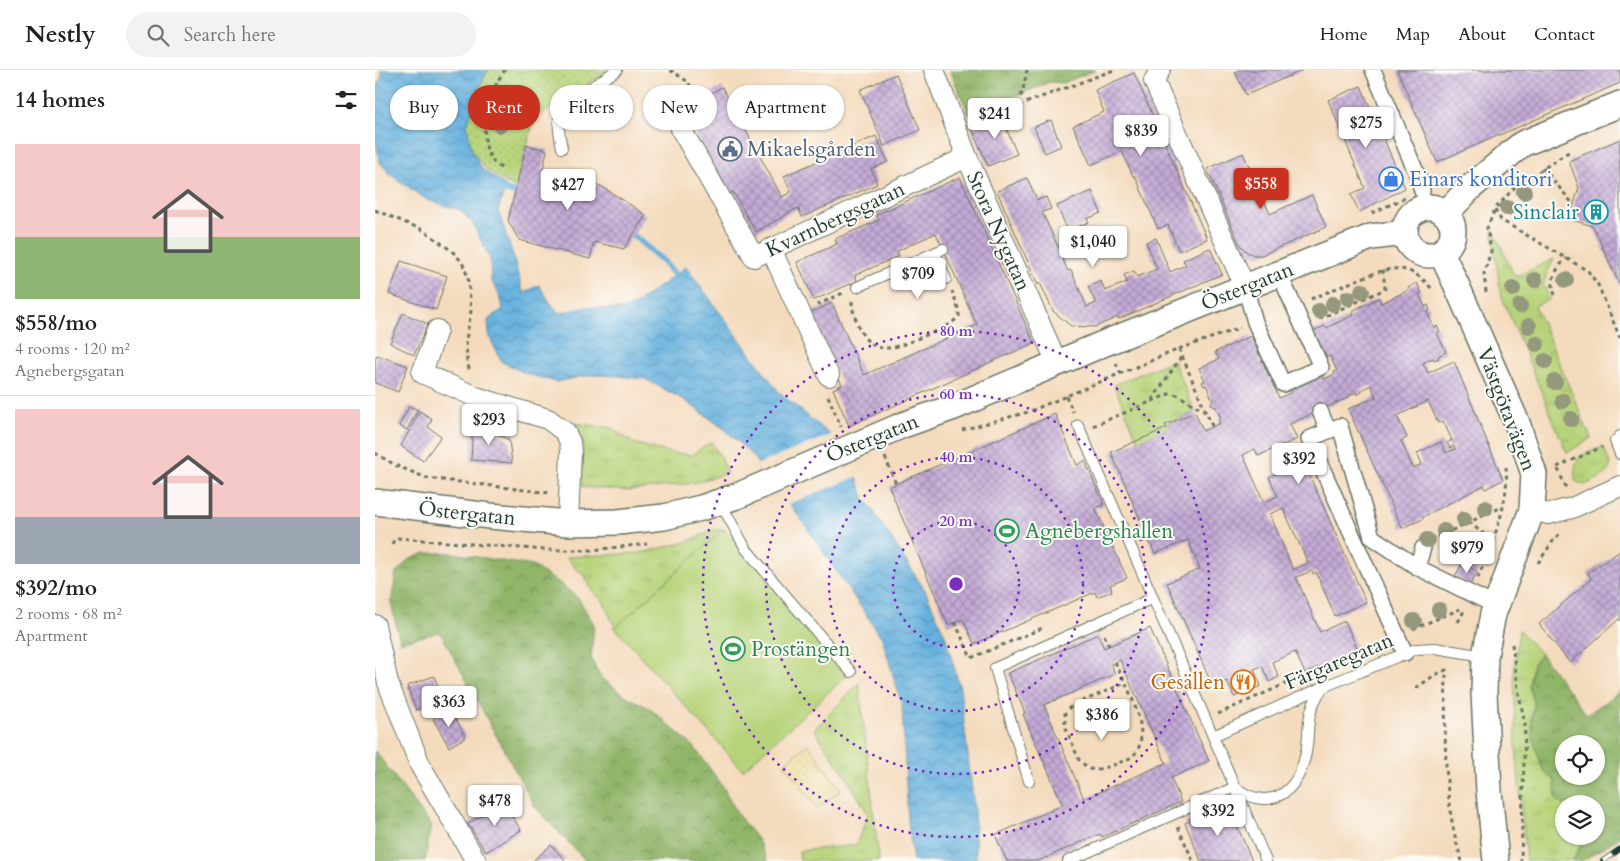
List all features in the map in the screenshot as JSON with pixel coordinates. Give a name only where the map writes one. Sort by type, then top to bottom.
[{"type":"street","name":"Stora Nygatan","points":[[934,70],[992,227],[1057,363]]},
{"type":"street","points":[[1160,70],[1153,81],[1245,286],[1255,322],[1283,384],[1304,377],[1321,367],[1306,325],[1293,306],[1279,273]]},
{"type":"street","points":[[1373,70],[1419,179],[1422,191]]},
{"type":"street","points":[[1445,214],[1471,187],[1522,144],[1620,104]]},
{"type":"street","name":"Kvarnbergsgatan","points":[[682,130],[754,257],[967,158]]},
{"type":"street","points":[[1431,207],[1439,209],[1445,214],[1453,227],[1453,234],[1447,248],[1433,255],[1425,255],[1411,248],[1405,233],[1406,225],[1415,212],[1431,207]]},
{"type":"street","name":"Östergatan","points":[[375,502],[568,523],[618,522],[663,517],[728,499],[845,440],[954,407],[1245,286],[1371,237],[1405,233]]},
{"type":"street","points":[[771,249],[829,376]]},
{"type":"street","name":"Västgötavägen","points":[[1441,252],[1447,290],[1517,423],[1534,474],[1532,510],[1493,614],[1485,656],[1484,693],[1496,861]]},
{"type":"street","points":[[437,330],[422,373],[476,397],[548,419],[565,432],[570,442],[571,452],[568,523]]},
{"type":"street","points":[[1320,410],[1329,430]]},
{"type":"street","points":[[1405,653],[1309,439],[1340,426],[1372,536],[1417,567],[1497,606]]},
{"type":"street","points":[[1532,510],[1548,514],[1572,508],[1620,486]]},
{"type":"street","points":[[1355,542],[1372,536]]},
{"type":"street","points":[[1417,567],[1423,548]]},
{"type":"street","points":[[375,625],[388,683],[420,765],[476,861]]},
{"type":"lane","points":[[562,148],[558,124],[561,110],[565,104],[617,70]]},
{"type":"lane","points":[[857,287],[939,251],[946,279]]},
{"type":"lane","points":[[1080,428],[1266,861]]},
{"type":"lane","points":[[1618,438],[1620,454]]},
{"type":"lane","points":[[728,499],[746,549],[851,672]]},
{"type":"lane","points":[[1029,781],[995,668],[1153,598]]},
{"type":"lane","name":"Färgaregatan","points":[[1213,736],[1323,687],[1416,649],[1435,648],[1485,656]]},
{"type":"lane","points":[[1235,787],[1246,796],[1257,800],[1268,800],[1279,795],[1295,780],[1305,758],[1310,715],[1315,700],[1323,687]]},
{"type":"lane","points":[[1068,861],[1235,787]]},
{"type":"path","points":[[501,168],[492,160],[487,147],[484,121],[494,90],[505,70]]},
{"type":"path","points":[[670,70],[690,85]]},
{"type":"path","points":[[1018,104],[1027,70]]},
{"type":"path","points":[[967,125],[1018,104],[1114,70]]},
{"type":"path","points":[[1484,272],[1491,251],[1487,228],[1495,210],[1514,188],[1576,147]]},
{"type":"path","points":[[1543,168],[1574,205]]},
{"type":"path","points":[[1370,213],[1422,191]]},
{"type":"path","points":[[375,210],[423,230],[452,251],[462,262],[468,276],[471,311],[465,340],[467,362],[476,397]]},
{"type":"path","points":[[1495,210],[1501,220],[1588,271],[1593,277],[1620,338]]},
{"type":"path","points":[[1555,295],[1552,282],[1556,270],[1566,258]]},
{"type":"path","points":[[1293,306],[1383,270],[1398,269],[1413,272],[1426,282],[1447,290]]},
{"type":"path","points":[[1306,325],[1385,289],[1383,270]]},
{"type":"path","points":[[857,287],[852,300],[852,307],[863,337],[878,347],[888,349],[898,347],[956,321],[959,311],[946,279]]},
{"type":"path","points":[[817,305],[830,299]]},
{"type":"path","points":[[955,432],[1028,412],[1179,349],[1227,334],[1255,322]]},
{"type":"path","points":[[1179,349],[1213,426]]},
{"type":"path","points":[[1151,400],[1183,356]]},
{"type":"path","points":[[1115,360],[1121,374]]},
{"type":"path","points":[[1080,428],[1165,394],[1174,394],[1207,413]]},
{"type":"path","points":[[835,412],[845,440]]},
{"type":"path","points":[[1536,567],[1553,541],[1576,517],[1566,486],[1557,467],[1618,438]]},
{"type":"path","points":[[375,453],[395,465],[427,478],[568,495]]},
{"type":"path","points":[[876,458],[893,454]]},
{"type":"path","points":[[885,456],[896,484]]},
{"type":"path","points":[[1472,594],[1495,533],[1502,507],[1507,480],[1504,459]]},
{"type":"path","points":[[1423,548],[1432,539],[1502,507]]},
{"type":"path","points":[[1469,522],[1486,536],[1483,540]]},
{"type":"path","points":[[392,544],[398,538]]},
{"type":"path","points":[[1324,668],[1466,606],[1458,622]]},
{"type":"path","points":[[955,622],[971,658],[1050,624]]},
{"type":"path","points":[[1512,639],[1514,662],[1525,724],[1521,861]]},
{"type":"path","points":[[1115,662],[1125,683],[1142,730],[1137,750],[1131,758],[1102,770],[1089,769],[1079,760],[1065,726],[1065,713],[1074,705],[1125,683]]},
{"type":"path","points":[[1416,688],[1446,670],[1445,714],[1451,815],[1462,861]]},
{"type":"path","points":[[1206,719],[1297,679]]},
{"type":"path","points":[[1173,815],[1193,861]]},
{"type":"green space","points":[[488,70],[609,70],[586,85],[550,85],[550,109],[540,116],[540,85],[481,85]]},
{"type":"green space","points":[[950,70],[1096,70],[1063,83],[1050,82],[969,115]]},
{"type":"green space","points":[[468,122],[468,130],[531,130],[516,188],[487,170],[472,151],[467,125]]},
{"type":"green space","points":[[1492,227],[1515,277],[1554,259],[1543,284],[1550,299],[1535,306],[1591,438],[1567,453],[1500,293]]},
{"type":"green space","points":[[1173,360],[1195,412],[1166,424],[1167,428],[1138,441],[1114,385]]},
{"type":"green space","points":[[574,423],[611,428],[633,443],[667,452],[691,455],[711,442],[721,457],[727,473],[694,483],[628,491],[582,487],[583,441]]},
{"type":"green space","points":[[1603,447],[1611,465],[1606,473],[1600,478],[1584,485],[1575,481],[1575,466],[1580,457]]},
{"type":"green space","points":[[724,529],[615,628],[604,602],[593,592],[584,575],[574,567],[567,557],[640,553],[686,542],[714,530]]},
{"type":"green space","name":"Prostängen","points":[[724,529],[852,671],[743,770],[615,628]]},
{"type":"green space","points":[[425,553],[452,553],[533,566],[578,598],[594,624],[591,659],[601,678],[626,696],[649,708],[694,747],[722,785],[738,815],[757,839],[768,861],[586,861],[535,807],[440,632],[400,642],[391,603],[396,573],[408,560]]},
{"type":"green space","points":[[1519,630],[1541,654],[1533,664],[1529,686],[1534,704],[1532,732],[1543,770],[1555,782],[1555,845],[1581,845],[1573,861],[1526,861],[1516,749],[1514,668]]},
{"type":"green space","points":[[1541,654],[1587,715],[1620,691],[1620,837],[1582,861],[1573,861],[1581,845],[1605,845],[1605,795],[1556,795],[1555,785],[1605,785],[1605,735],[1555,735],[1555,781],[1543,770],[1536,749],[1532,732],[1534,704],[1529,686],[1533,664]]},
{"type":"green space","points":[[859,683],[879,861],[800,861],[799,851],[856,845],[868,814],[844,773],[814,730]]},
{"type":"green space","points":[[375,751],[431,825],[425,861],[375,861]]},
{"type":"sand","points":[[808,744],[841,790],[817,809],[784,763]]},
{"type":"water","points":[[381,70],[488,70],[481,85],[468,85],[467,125],[472,151],[483,170],[506,186],[498,211],[523,293],[539,285],[559,313],[587,307],[623,310],[634,305],[686,267],[779,392],[846,448],[864,497],[925,590],[945,635],[960,688],[974,807],[976,861],[913,861],[908,822],[902,705],[882,638],[800,518],[749,452],[723,428],[684,400],[645,379],[591,375],[556,382],[527,374],[502,362],[489,336],[488,320],[503,309],[500,295],[491,281],[490,259],[473,224],[460,210],[427,200],[391,175],[380,163],[375,135],[375,105],[377,87],[382,76]]},
{"type":"pier","points":[[833,434],[848,447],[859,476],[786,505],[756,465]]},
{"type":"building","points":[[1239,70],[1303,70],[1246,95],[1235,72]]},
{"type":"building","points":[[1397,70],[1620,70],[1620,83],[1437,162]]},
{"type":"building","points":[[1134,73],[1207,239],[1179,251],[1168,225],[1158,229],[1122,151],[1091,165],[1073,126],[1104,112],[1095,90]]},
{"type":"building","points":[[896,74],[920,130],[884,146],[860,90]]},
{"type":"building","points":[[1361,86],[1405,188],[1359,212],[1351,194],[1365,188],[1328,100]]},
{"type":"building","name":"Mikaelsgården","points":[[722,87],[727,96],[727,130],[745,130],[782,197],[791,192],[784,176],[876,136],[888,162],[871,169],[877,184],[802,217],[798,208],[756,232],[733,192],[729,194],[694,130],[717,130],[717,90]]},
{"type":"building","points":[[1012,111],[1015,119],[1004,123],[1017,154],[988,166],[972,129]]},
{"type":"building","points":[[1051,120],[1061,146],[1045,153],[1034,127]]},
{"type":"building","name":"Sinclair","points":[[1620,139],[1620,286],[1593,226],[1569,219],[1579,188],[1569,161]]},
{"type":"building","points":[[526,145],[547,150],[543,170],[601,186],[646,215],[624,249],[594,242],[590,259],[519,240],[508,221]]},
{"type":"building","points":[[1243,153],[1270,214],[1312,195],[1326,227],[1262,255],[1254,255],[1247,252],[1240,245],[1207,169]]},
{"type":"building","points":[[960,177],[1034,343],[849,426],[833,389],[842,385],[810,313],[832,303],[864,375],[977,325],[936,233],[897,251],[899,256],[855,275],[857,281],[814,300],[797,262],[837,244],[835,239],[879,220],[876,215]]},
{"type":"building","points":[[1027,178],[1037,200],[1046,197],[1051,209],[1042,212],[1058,247],[1064,244],[1069,256],[1062,258],[1068,271],[1071,270],[1087,307],[1096,303],[1088,287],[1101,281],[1105,291],[1127,282],[1124,275],[1134,271],[1137,277],[1157,269],[1146,242],[1156,238],[1170,272],[1186,265],[1183,260],[1210,248],[1222,274],[1119,319],[1118,317],[1095,327],[1071,326],[1053,311],[1040,283],[1038,285],[997,191]]},
{"type":"building","points":[[1092,191],[1101,213],[1087,219],[1089,222],[1068,231],[1057,206]]},
{"type":"building","points":[[401,261],[447,276],[436,310],[389,294]]},
{"type":"building","points":[[1417,283],[1422,293],[1419,294],[1425,307],[1428,305],[1430,311],[1427,312],[1434,328],[1437,326],[1440,332],[1437,333],[1446,352],[1438,356],[1439,358],[1434,360],[1433,358],[1423,363],[1428,373],[1454,361],[1503,480],[1485,489],[1484,485],[1423,517],[1423,519],[1402,528],[1348,409],[1376,397],[1371,385],[1361,390],[1362,392],[1357,395],[1356,392],[1290,424],[1297,439],[1258,456],[1255,449],[1243,455],[1264,502],[1278,496],[1269,477],[1303,461],[1366,602],[1335,616],[1316,572],[1313,574],[1312,571],[1296,577],[1320,632],[1345,621],[1358,650],[1305,673],[1295,652],[1272,662],[1279,677],[1269,682],[1262,666],[1254,669],[1261,686],[1234,697],[1227,681],[1213,687],[1167,583],[1200,569],[1188,540],[1155,554],[1111,452],[1167,428],[1165,425],[1195,412],[1203,431],[1220,423],[1218,419],[1221,418],[1215,406],[1213,407],[1211,403],[1213,401],[1206,385],[1204,386],[1202,382],[1205,381],[1199,368],[1219,359],[1215,352],[1251,336],[1260,356],[1262,355],[1264,359],[1262,360],[1269,377],[1271,376],[1273,380],[1271,381],[1279,398],[1292,392],[1289,386],[1321,371],[1324,379],[1335,374],[1334,372],[1337,371],[1330,356],[1327,357],[1325,353],[1323,354],[1313,331],[1325,326],[1326,328],[1354,315],[1352,311],[1379,298],[1381,303],[1409,290],[1408,288]],"holes":[[[1428,401],[1438,423],[1443,421],[1452,440],[1447,443],[1450,448],[1454,446],[1455,449],[1446,453],[1441,442],[1417,453],[1422,464],[1413,468],[1401,441],[1407,438],[1397,416]],[[1283,508],[1308,563],[1293,570],[1270,514]]]},
{"type":"building","points":[[403,313],[428,324],[414,355],[390,343]]},
{"type":"building","points":[[377,355],[408,366],[398,392],[375,383],[375,361]]},
{"type":"building","points":[[409,406],[418,410],[407,430],[399,426]]},
{"type":"building","points":[[420,411],[432,419],[428,427],[441,436],[423,461],[401,446]]},
{"type":"building","name":"Agnebergshallen","points":[[1055,414],[1077,465],[1085,461],[1104,505],[1095,508],[1127,578],[1110,585],[1112,591],[1097,597],[1095,592],[974,644],[963,619],[948,625],[889,487]]},
{"type":"building","points":[[473,421],[509,440],[512,463],[471,460]]},
{"type":"building","points":[[1620,551],[1620,621],[1619,619],[1570,663],[1539,624],[1591,579],[1588,573]]},
{"type":"building","points":[[1463,563],[1478,572],[1470,585],[1455,576]]},
{"type":"building","points":[[1150,628],[1209,761],[1171,778],[1181,802],[1102,837],[1100,834],[1038,861],[1007,861],[995,835],[1063,805],[1023,714],[1025,713],[1008,673],[1098,634],[1104,648]],"holes":[[[1120,660],[1166,763],[1084,799],[1044,705],[1115,674],[1111,664]]]},
{"type":"building","points":[[434,676],[443,699],[416,710],[407,686]]},
{"type":"building","points":[[450,709],[466,737],[449,747],[433,719]]},
{"type":"building","points":[[503,802],[521,830],[486,852],[468,824]]},
{"type":"building","points":[[1228,804],[1252,861],[1201,861],[1185,823]]},
{"type":"building","points":[[551,845],[566,861],[533,861]]},
{"type":"waterway","points":[[498,188],[522,195]]},
{"type":"waterway","points":[[627,230],[663,261],[675,275]]},
{"type":"railway","points":[[1603,861],[1620,849]]},
{"type":"place","name":"Mikaelsgården","points":[[730,149]]},
{"type":"place","name":"Einars konditori","points":[[1391,179]]},
{"type":"place","name":"Sinclair","points":[[1596,212]]},
{"type":"place","name":"Agnebergshallen","points":[[1007,531]]},
{"type":"place","name":"Prostängen","points":[[733,649]]},
{"type":"place","name":"Gesällen","points":[[1243,682]]}]
